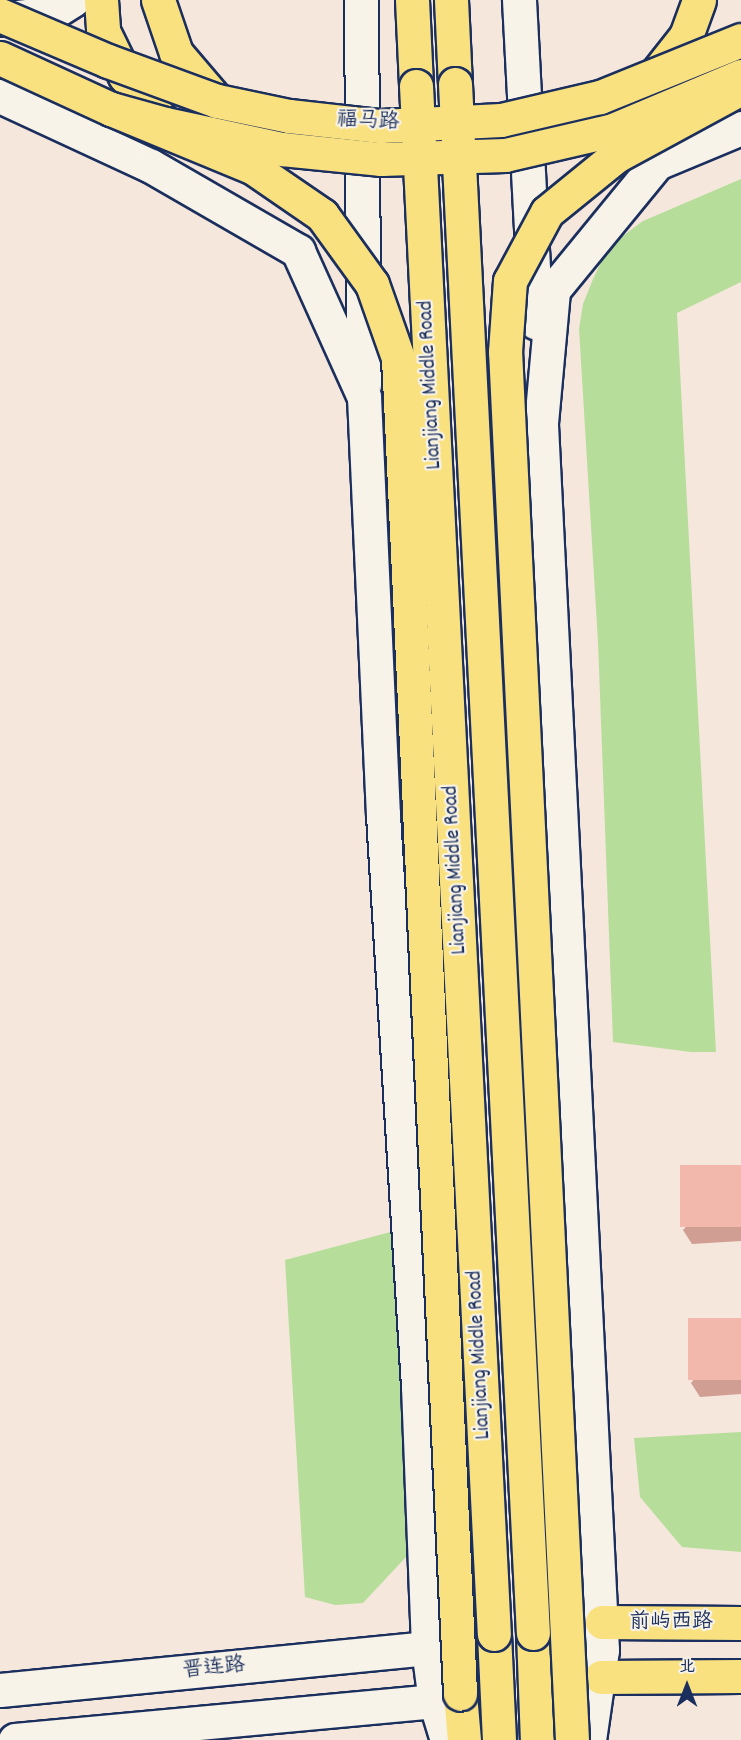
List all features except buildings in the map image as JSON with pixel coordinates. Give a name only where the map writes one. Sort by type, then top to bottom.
[{"type":"main road","points":[[0,17],[52,13],[73,0]]},
{"type":"main road","points":[[101,0],[103,31],[125,76],[165,124]]},
{"type":"main road","points":[[158,0],[176,53],[217,101]]},
{"type":"main road","points":[[362,0],[364,397],[382,815],[418,1386],[428,1648],[464,1740]]},
{"type":"main road","points":[[519,0],[602,1622],[601,1677],[589,1740]]},
{"type":"main road","points":[[656,74],[686,36],[699,0]]},
{"type":"main road","name":"Lianjiang Middle Road","points":[[409,7],[499,1740]]},
{"type":"main road","name":"Lianjiang Middle Road","points":[[454,8],[537,1740]]},
{"type":"main road","name":"福马路","points":[[0,17],[108,61],[217,101],[289,116],[380,126],[501,120],[600,97],[741,37]]},
{"type":"main road","points":[[698,92],[736,49],[741,37]]},
{"type":"main road","name":"福马路","points":[[0,58],[111,108],[165,124],[282,149],[381,159],[505,155],[613,130],[698,92],[741,76]]},
{"type":"main road","points":[[572,1740],[505,352],[510,280],[547,212],[616,156],[741,88]]},
{"type":"main road","points":[[0,96],[152,166],[298,251],[364,397]]},
{"type":"main road","points":[[111,108],[252,167],[322,215],[372,285],[398,358],[448,1697],[447,1740]]},
{"type":"main road","points":[[542,423],[553,290],[657,163],[741,128]]},
{"type":"main road","name":"前屿西路","points":[[602,1622],[741,1623]]},
{"type":"main road","name":"晋连路","points":[[0,1690],[428,1648]]},
{"type":"main road","points":[[601,1677],[741,1676]]},
{"type":"main road","points":[[15,1740],[448,1697]]},
{"type":"green space","points":[[741,179],[741,282],[677,313],[716,1052],[691,1052],[613,1042],[598,642],[579,329],[583,304],[593,279],[604,256],[620,238],[643,221]]},
{"type":"green space","points":[[398,1230],[407,1556],[363,1603],[335,1605],[305,1597],[285,1260]]},
{"type":"green space","points":[[741,1432],[741,1552],[682,1547],[640,1497],[634,1438]]}]
